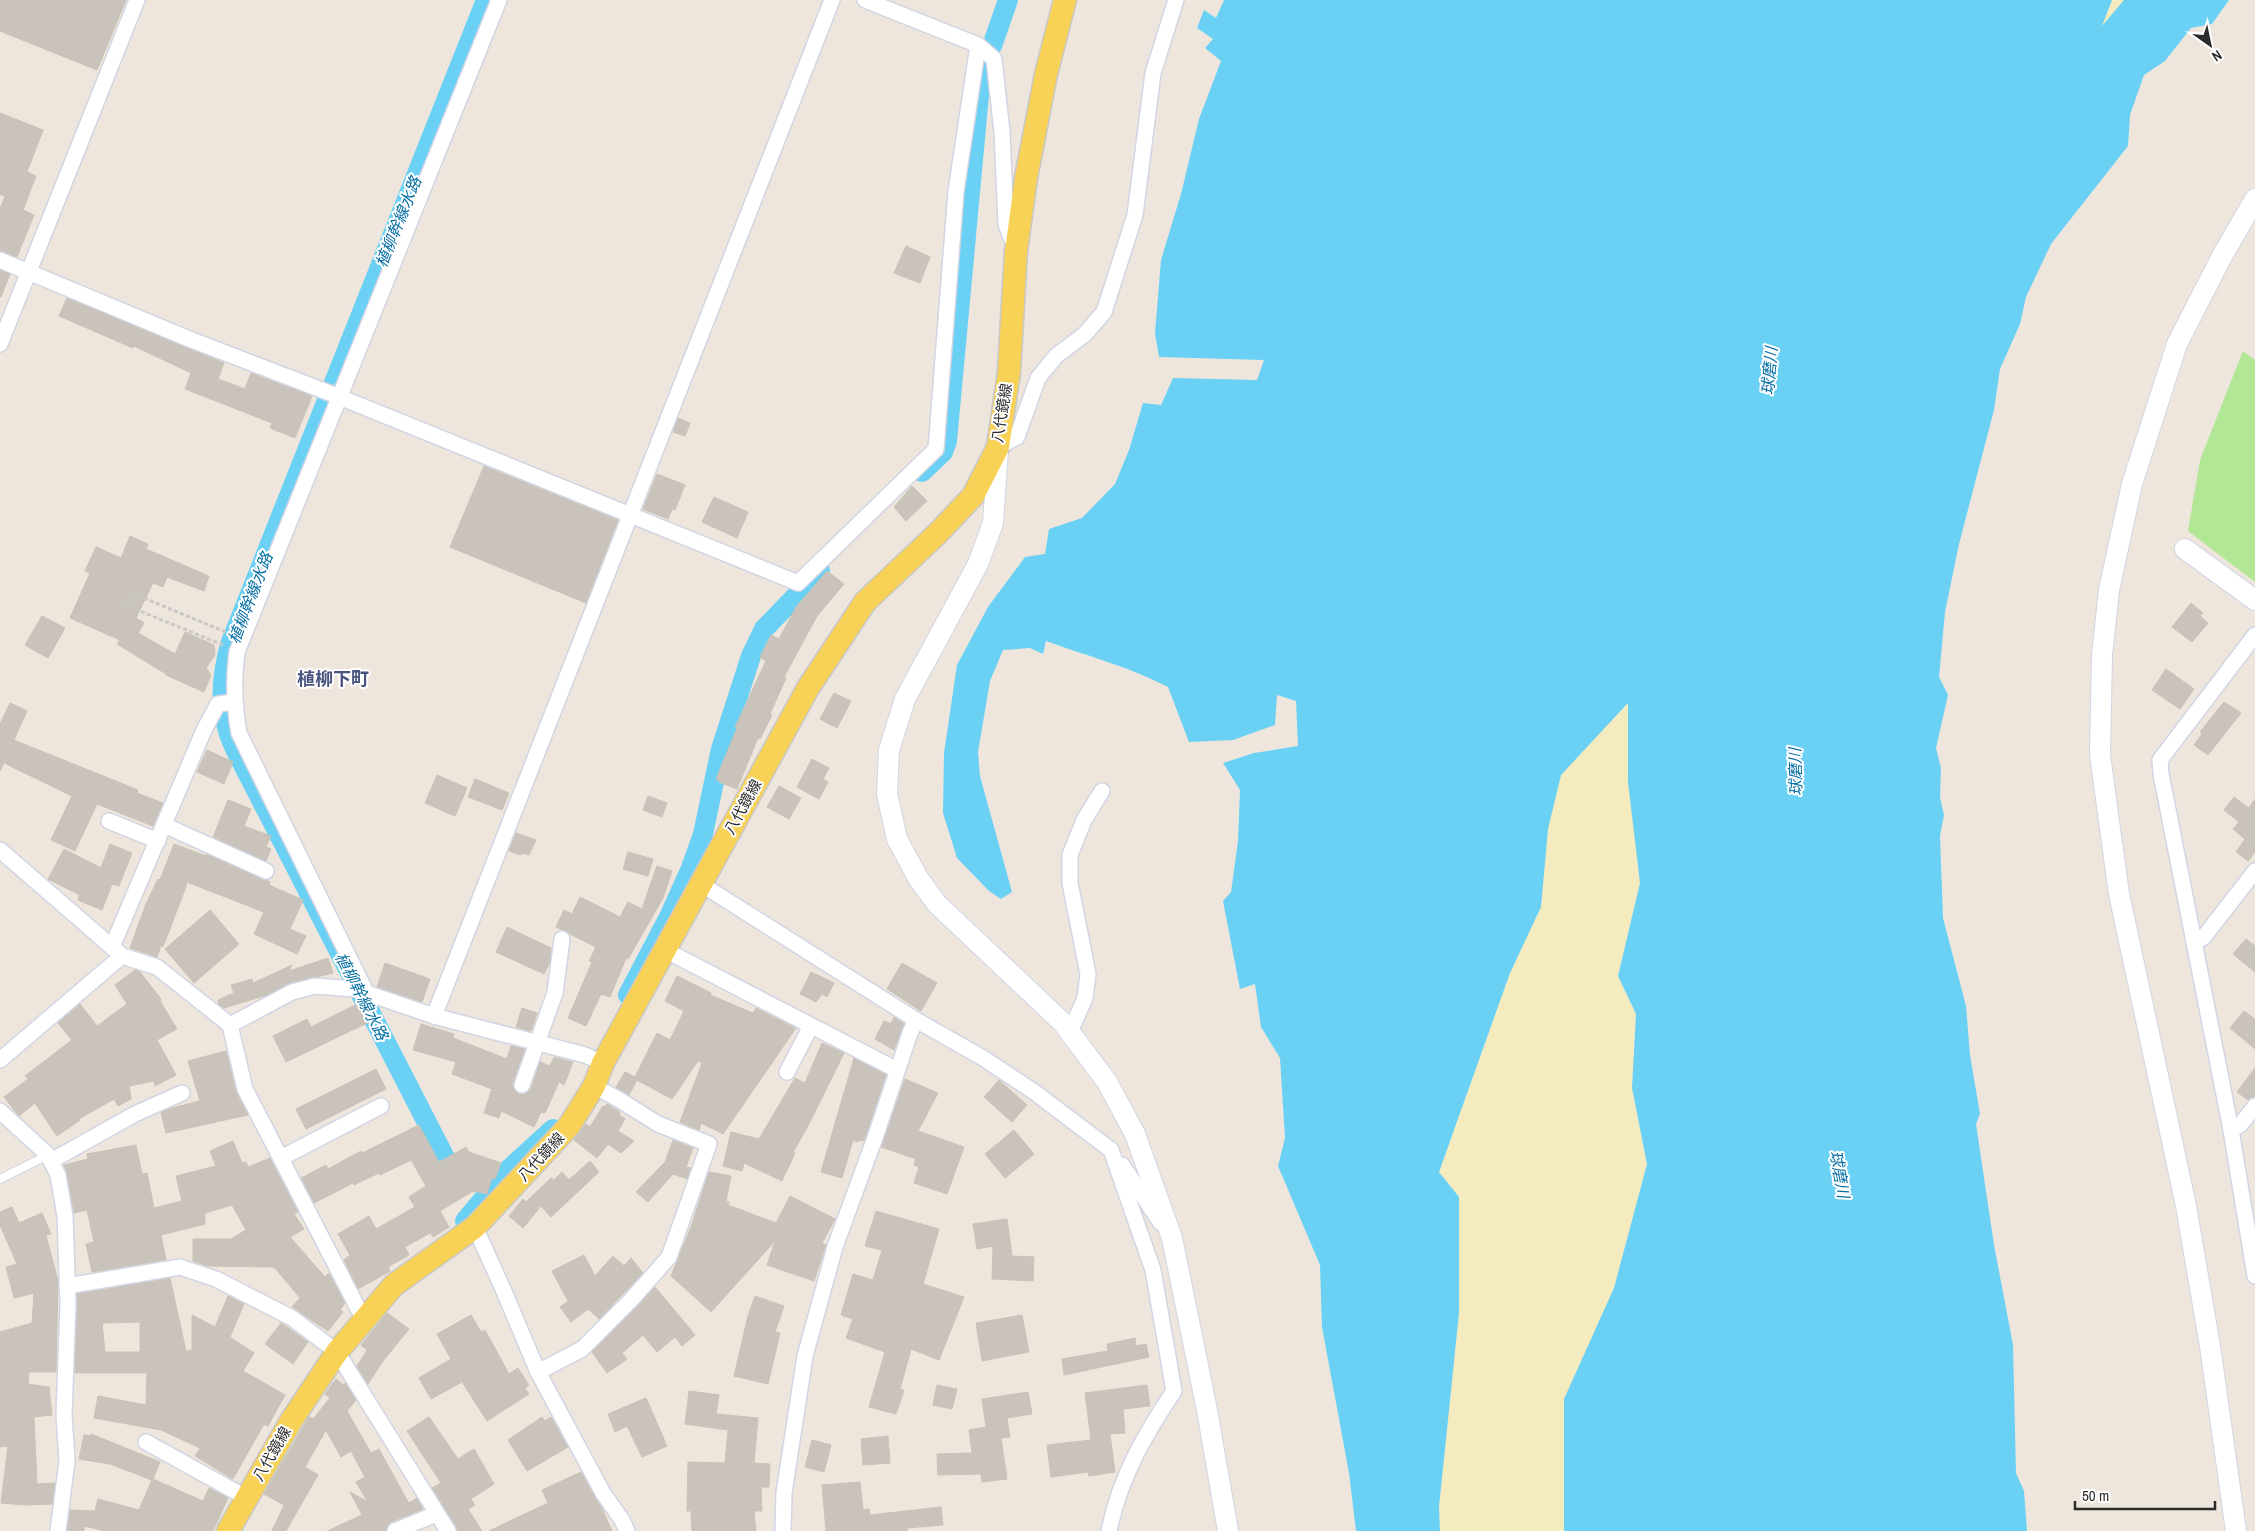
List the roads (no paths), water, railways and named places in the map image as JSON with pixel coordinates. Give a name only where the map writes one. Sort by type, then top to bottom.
[{"type":"main road","name":"八代鏡線","points":[[228,1531],[291,1421],[337,1352],[394,1285],[474,1228],[569,1126],[594,1086],[603,1063],[808,688],[864,602],[938,533],[973,496],[998,447],[1009,372],[1016,251],[1028,168],[1046,74],[1065,0]]},
{"type":"street","points":[[0,344],[137,0]]},
{"type":"street","points":[[367,994],[239,733],[234,702],[234,675],[237,652],[334,395],[499,0]]},
{"type":"street","points":[[434,1016],[832,0]]},
{"type":"street","points":[[865,0],[978,45],[994,59],[1002,132],[1006,224],[1016,251]]},
{"type":"street","points":[[1176,0],[1153,73],[1135,216],[1104,312],[1085,334],[1056,356],[1038,378],[1017,437],[998,447],[993,523],[978,564],[905,699],[889,750],[887,794],[897,839],[918,878],[937,904],[1070,1032],[1107,1082],[1135,1134],[1172,1238],[1207,1410],[1228,1531]]},
{"type":"street","points":[[0,260],[189,339],[334,395],[798,583],[936,449],[956,191],[978,45]]},
{"type":"street","points":[[2236,1531],[2210,1346],[2187,1215],[2119,894],[2100,755],[2102,656],[2109,590],[2132,484],[2177,344],[2221,258],[2255,199]]},
{"type":"street","points":[[2185,549],[2255,600]]},
{"type":"street","points":[[2255,635],[2160,760],[2161,774],[2231,1130],[2255,1276]]},
{"type":"street","points":[[0,1060],[117,952],[158,840],[204,730],[218,704],[234,702]]},
{"type":"street","points":[[1070,1032],[1085,998],[1088,974],[1070,883],[1070,855],[1084,820],[1102,791]]},
{"type":"street","points":[[109,821],[158,840]]},
{"type":"street","points":[[164,826],[266,871]]},
{"type":"street","points":[[0,850],[117,952],[157,967],[230,1025],[245,1089],[364,1320]]},
{"type":"street","points":[[2194,942],[2203,938],[2255,871]]},
{"type":"street","points":[[701,884],[916,1020],[983,1058],[1033,1091],[1111,1150],[1172,1238]]},
{"type":"street","points":[[522,1085],[555,993],[562,939]]},
{"type":"street","points":[[665,950],[897,1070]]},
{"type":"street","points":[[230,1025],[292,992],[315,986],[355,989],[434,1016],[536,1044],[585,1055],[603,1063]]},
{"type":"street","points":[[783,1531],[784,1492],[804,1356],[835,1247],[916,1020]]},
{"type":"street","points":[[787,1072],[811,1026]]},
{"type":"street","points":[[538,1372],[582,1349],[631,1300],[669,1257],[709,1144],[658,1124],[594,1086]]},
{"type":"street","points":[[50,1158],[135,1114],[182,1093]]},
{"type":"street","points":[[281,1158],[381,1106]]},
{"type":"street","points":[[2231,1130],[2241,1124],[2255,1106]]},
{"type":"street","points":[[0,1111],[50,1158],[58,1175],[65,1216],[67,1286],[64,1415],[67,1461],[58,1531]]},
{"type":"street","points":[[1109,1531],[1114,1504],[1141,1441],[1174,1390],[1153,1270],[1111,1150]]},
{"type":"street","points":[[474,1228],[503,1289],[538,1372],[603,1493],[622,1520],[627,1531]]},
{"type":"street","points":[[67,1286],[180,1268],[216,1279],[292,1318],[337,1352],[448,1531]]},
{"type":"street","points":[[146,1442],[247,1498]]},
{"type":"street","points":[[395,1531],[436,1514]]},
{"type":"lane","points":[[0,1179],[50,1158]]},
{"type":"water","name":"球磨川","points":[[1224,0],[2112,0],[2102,26],[2124,0],[2229,0],[2212,24],[2191,28],[2165,61],[2144,75],[2130,115],[2128,146],[2051,244],[2026,297],[2020,324],[2000,369],[1994,410],[1959,544],[1945,612],[1939,677],[1948,695],[1936,748],[1941,768],[1940,797],[1944,815],[1940,836],[1943,918],[1966,1006],[1970,1055],[1980,1114],[1976,1124],[1994,1245],[2013,1345],[2016,1473],[2024,1491],[2027,1531],[1564,1531],[1564,1399],[1614,1288],[1647,1164],[1632,1088],[1636,1014],[1618,976],[1640,883],[1628,782],[1628,703],[1561,775],[1548,829],[1541,907],[1510,973],[1439,1172],[1459,1197],[1459,1313],[1439,1507],[1440,1531],[1356,1531],[1349,1473],[1322,1327],[1320,1265],[1278,1166],[1285,1138],[1280,1058],[1261,1027],[1255,984],[1240,989],[1223,901],[1231,892],[1238,841],[1240,790],[1223,763],[1254,753],[1298,746],[1296,701],[1277,695],[1275,725],[1233,740],[1189,742],[1168,687],[1154,680],[1046,641],[1043,654],[1030,648],[1003,650],[990,681],[978,752],[980,776],[1012,892],[1001,899],[989,891],[957,858],[943,813],[944,753],[957,665],[988,607],[1025,557],[1045,554],[1049,529],[1082,518],[1115,484],[1129,450],[1143,403],[1161,405],[1173,378],[1257,380],[1264,360],[1159,357],[1155,333],[1161,260],[1181,194],[1199,119],[1221,61],[1205,48],[1213,39],[1197,28],[1204,10],[1216,18]]},
{"type":"waterway","name":"植柳幹線水路","points":[[457,1181],[235,749],[229,736],[222,696],[227,655],[231,642],[486,0]]},
{"type":"waterway","points":[[992,46],[1008,0]]},
{"type":"waterway","points":[[922,472],[943,452],[947,441],[979,95],[987,60]]},
{"type":"waterway","points":[[628,995],[669,917],[691,868],[703,834],[721,749],[751,656],[764,629],[820,571]]},
{"type":"waterway","points":[[465,1221],[507,1171],[553,1129]]},
{"type":"district","name":"植柳下町","points":[[333,679]]}]
